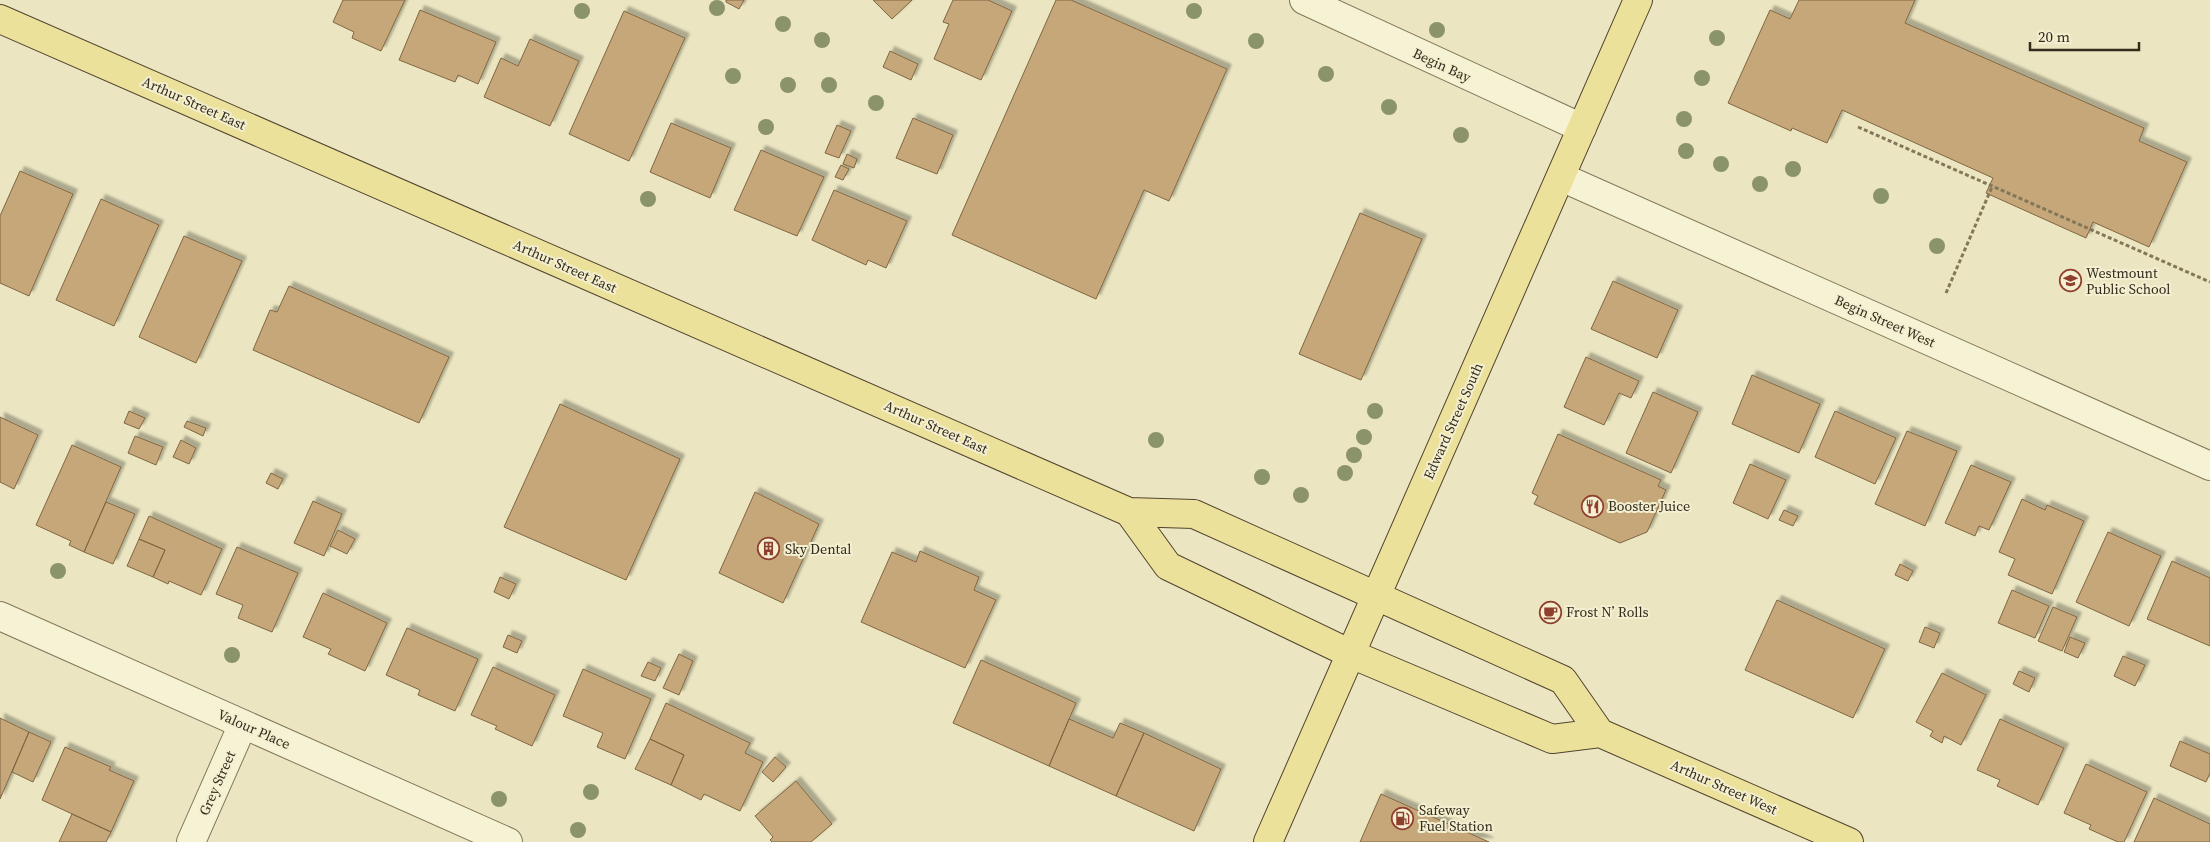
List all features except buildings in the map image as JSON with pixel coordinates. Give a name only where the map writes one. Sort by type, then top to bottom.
[{"type":"main road","name":"Edward Street South","points":[[1268,842],[1638,0]]},
{"type":"main road","name":"Arthur Street East","points":[[0,19],[1129,512],[1194,514],[1376,596]]},
{"type":"main road","points":[[1129,512],[1168,566],[1352,654],[1552,739],[1600,733],[1563,680],[1376,596]]},
{"type":"main road","name":"Arthur Street West","points":[[1600,733],[1849,842]]},
{"type":"street","name":"Begin Bay","points":[[1304,0],[1582,128]]},
{"type":"street","name":"Begin Street West","points":[[1561,176],[2210,466]]},
{"type":"street","name":"Valour Place","points":[[0,616],[508,842]]},
{"type":"street","name":"Grey Street","points":[[191,842],[243,724]]},
{"type":"path","points":[[1858,127],[2210,282]]},
{"type":"path","points":[[1946,293],[1992,187]]},
{"type":"place","name":"Westmount Public School","points":[[2070,281]]},
{"type":"place","name":"Booster Juice","points":[[1592,506]]},
{"type":"place","name":"Sky Dental","points":[[769,549]]},
{"type":"place","name":"Frost N’ Rolls","points":[[1550,612]]},
{"type":"place","name":"Safeway Fuel Station","points":[[1403,818]]}]
